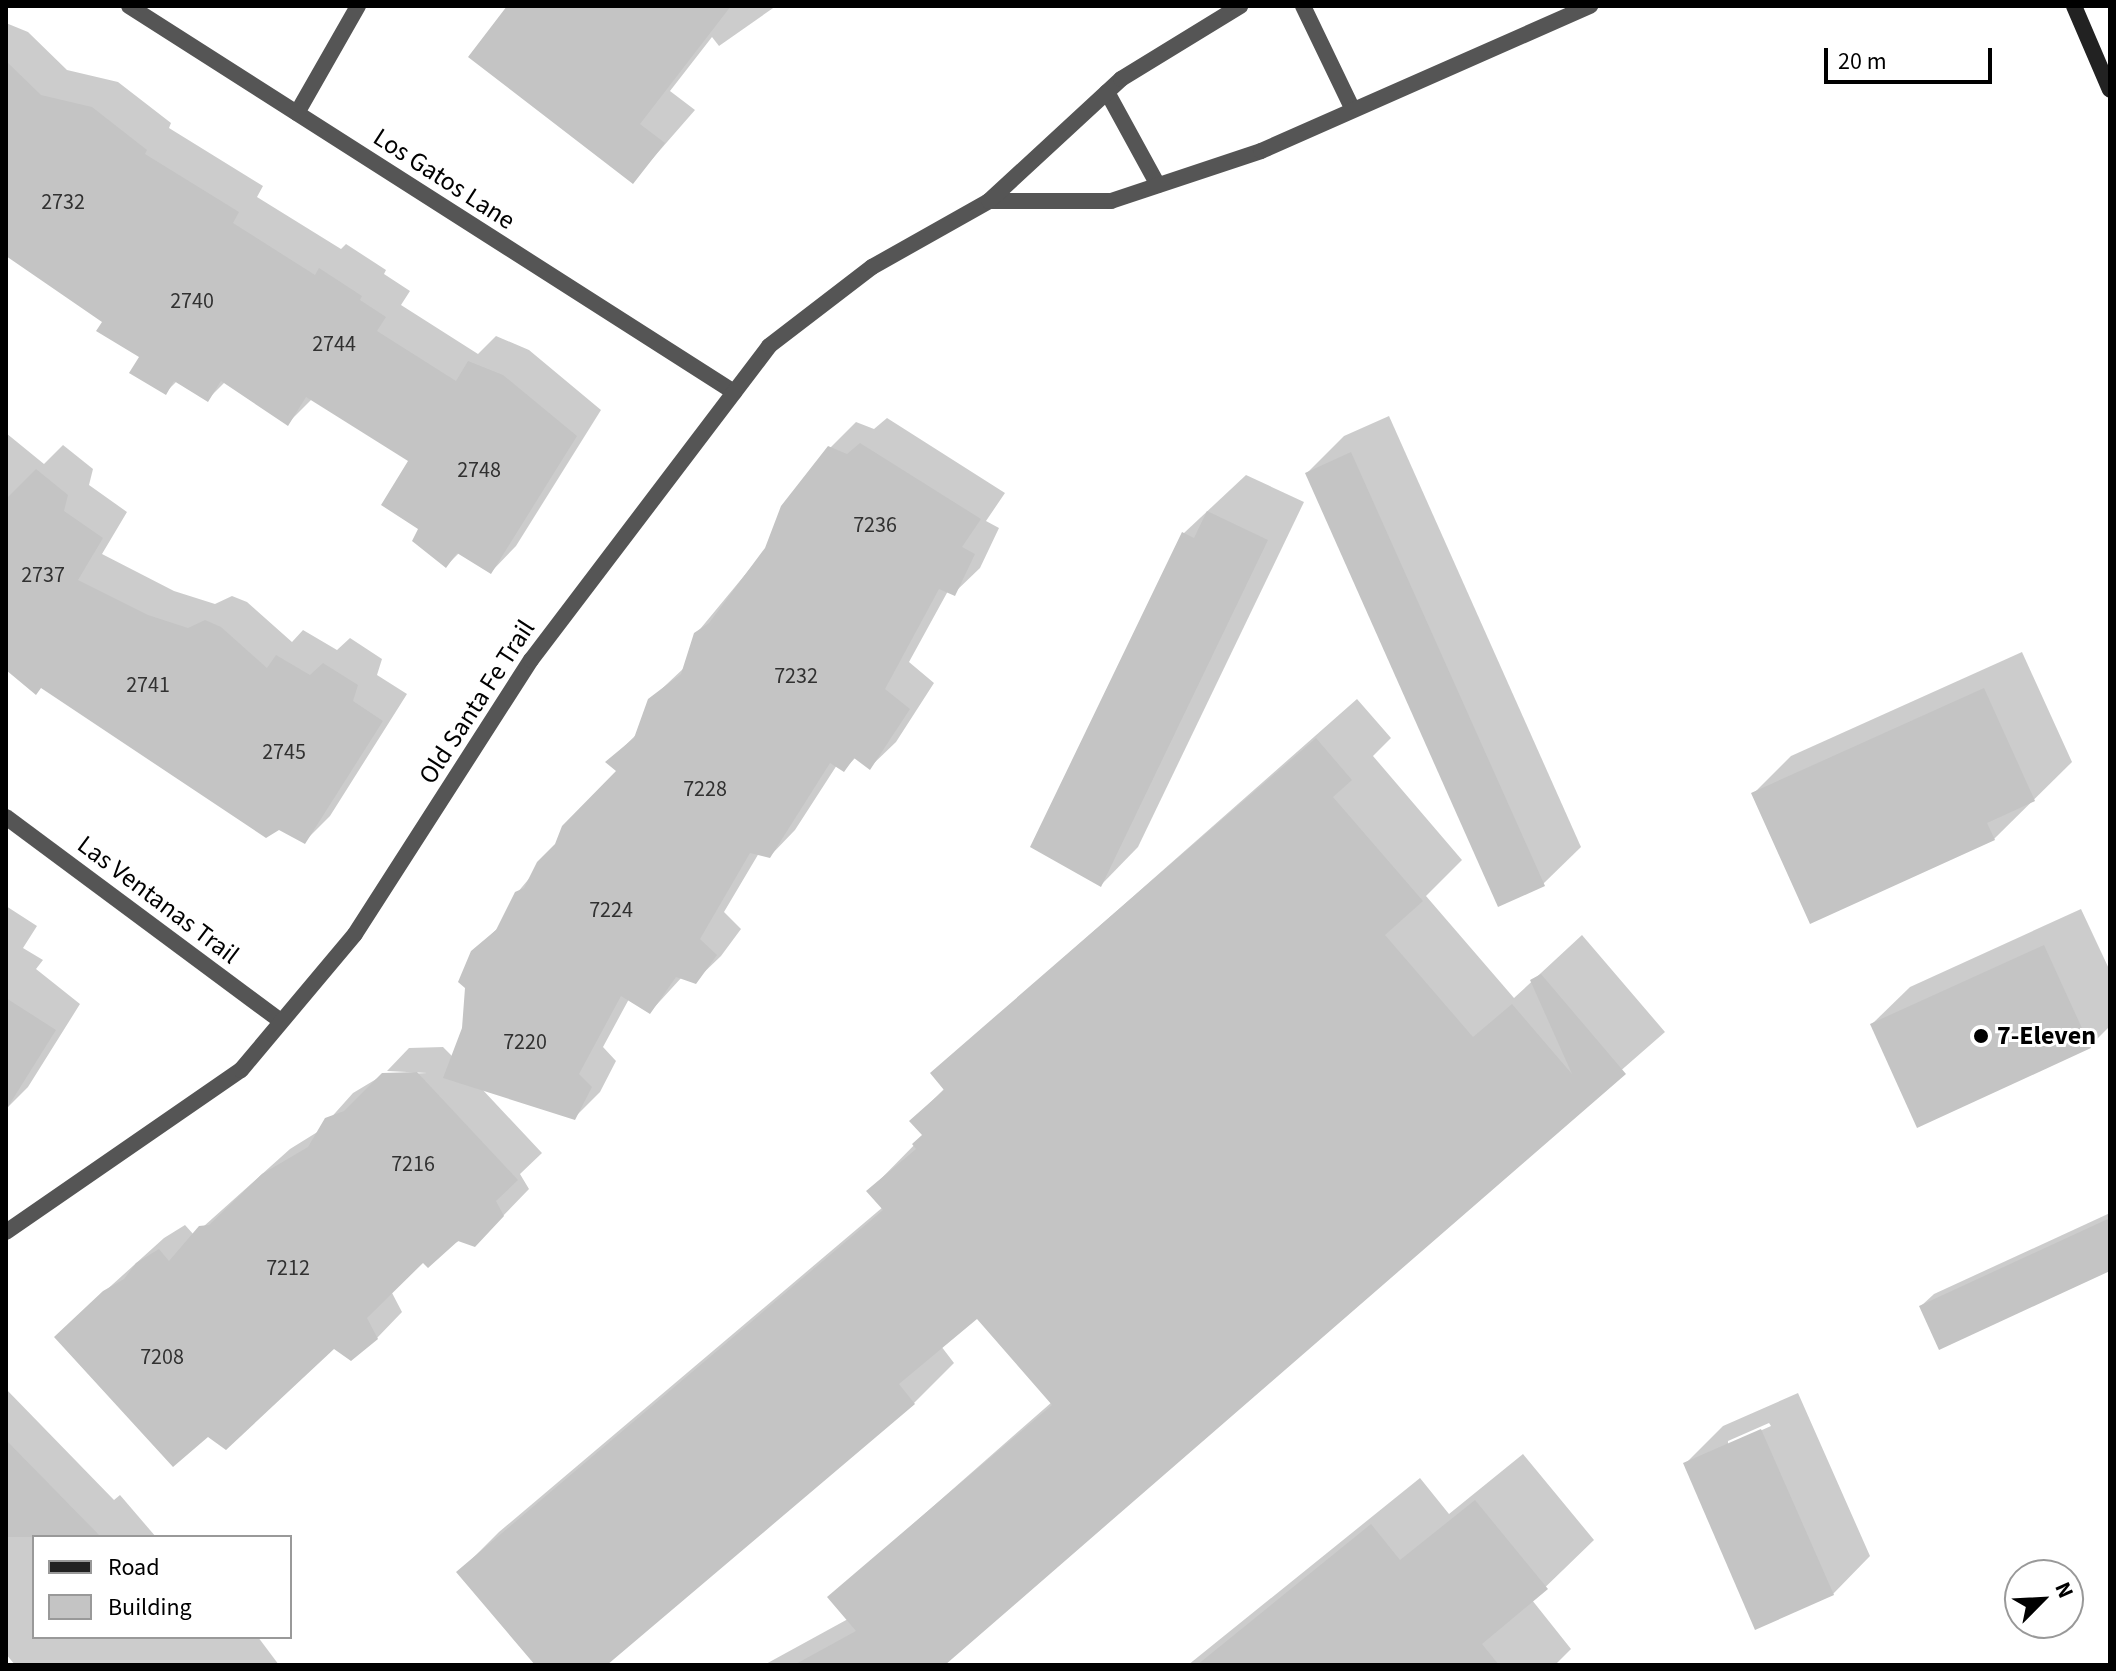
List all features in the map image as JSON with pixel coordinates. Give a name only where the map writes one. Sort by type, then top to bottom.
[{"type":"main road","points":[[2074,6],[2110,90]]},
{"type":"street","name":"Los Gatos Lane","points":[[129,6],[734,392]]},
{"type":"street","points":[[297,113],[358,6]]},
{"type":"street","name":"Old Santa Fe Trail","points":[[6,1232],[241,1070],[355,934],[531,660],[769,346],[872,267],[989,201],[1107,92],[1205,24],[1240,6]]},
{"type":"street","points":[[1303,6],[1353,110]]},
{"type":"street","name":"Old Santa Fe Trail","points":[[989,201],[1111,201],[1261,151],[1590,6]]},
{"type":"street","points":[[1107,92],[1158,185]]},
{"type":"street","name":"Las Ventanas Trail","points":[[6,817],[281,1021]]},
{"type":"building","points":[[507,6],[731,6],[640,124],[665,143],[633,184],[468,57]]},
{"type":"building","points":[[6,61],[41,95],[92,107],[147,150],[145,154],[239,212],[233,223],[315,275],[319,268],[362,296],[360,300],[386,317],[377,331],[456,381],[468,361],[503,375],[577,436],[491,574],[457,553],[446,568],[412,541],[418,529],[381,505],[408,461],[306,397],[288,426],[221,381],[208,402],[174,381],[166,395],[129,373],[139,357],[96,331],[102,322],[6,256]]},
{"type":"building","points":[[860,443],[981,519],[962,547],[975,554],[955,596],[939,589],[885,689],[910,709],[870,770],[854,758],[844,772],[830,763],[770,858],[750,853],[700,939],[717,955],[696,984],[676,977],[650,1014],[621,996],[579,1074],[592,1087],[575,1120],[443,1078],[462,1028],[465,988],[458,982],[471,951],[496,930],[515,892],[524,888],[537,862],[555,844],[562,826],[616,771],[605,762],[634,738],[648,699],[681,674],[694,633],[709,623],[765,548],[781,506],[828,446],[847,454]]},
{"type":"building","points":[[1351,452],[1545,886],[1498,907],[1305,473]]},
{"type":"building","points":[[36,469],[68,495],[64,511],[103,538],[78,580],[148,615],[188,628],[205,620],[221,627],[267,668],[276,655],[310,675],[323,663],[358,685],[353,701],[383,721],[305,844],[279,830],[266,838],[41,688],[36,695],[6,670],[6,499]]},
{"type":"building","points":[[1207,511],[1268,540],[1101,887],[1030,847],[1182,532],[1194,538]]},
{"type":"building","points":[[1984,688],[2035,801],[1987,823],[1995,840],[1810,924],[1751,793]]},
{"type":"building","points":[[1316,738],[1352,780],[1333,797],[1423,901],[1385,935],[1473,1037],[1512,1004],[1572,1074],[1530,980],[1541,974],[1626,1074],[945,1665],[794,1665],[856,1631],[827,1597],[1052,1405],[977,1319],[899,1384],[915,1404],[607,1665],[535,1665],[456,1572],[883,1210],[866,1191],[916,1149],[912,1144],[922,1135],[909,1121],[944,1090],[930,1073]]},
{"type":"building","name":"7-Eleven","points":[[2044,945],[2091,1048],[1917,1128],[1870,1024]]},
{"type":"building","points":[[6,998],[56,1030],[6,1110]]},
{"type":"building","points":[[417,1072],[518,1180],[496,1201],[504,1216],[475,1247],[458,1241],[428,1268],[423,1263],[367,1318],[378,1339],[351,1361],[334,1349],[226,1450],[208,1437],[173,1467],[54,1337],[103,1291],[124,1279],[136,1263],[159,1249],[169,1261],[199,1226],[209,1225],[262,1174],[308,1147],[325,1118],[344,1111],[382,1073]]},
{"type":"building","points":[[2110,1218],[2110,1271],[1939,1350],[1919,1306]]},
{"type":"building","points":[[1761,1429],[1834,1595],[1755,1630],[1683,1463]]},
{"type":"building","points":[[6,1440],[99,1535],[6,1537]]},
{"type":"building","points":[[1475,1500],[1548,1589],[1482,1644],[1499,1665],[1197,1665],[1371,1524],[1400,1560]]},
{"type":"place","name":"7-Eleven","points":[[1981,1036]]}]
